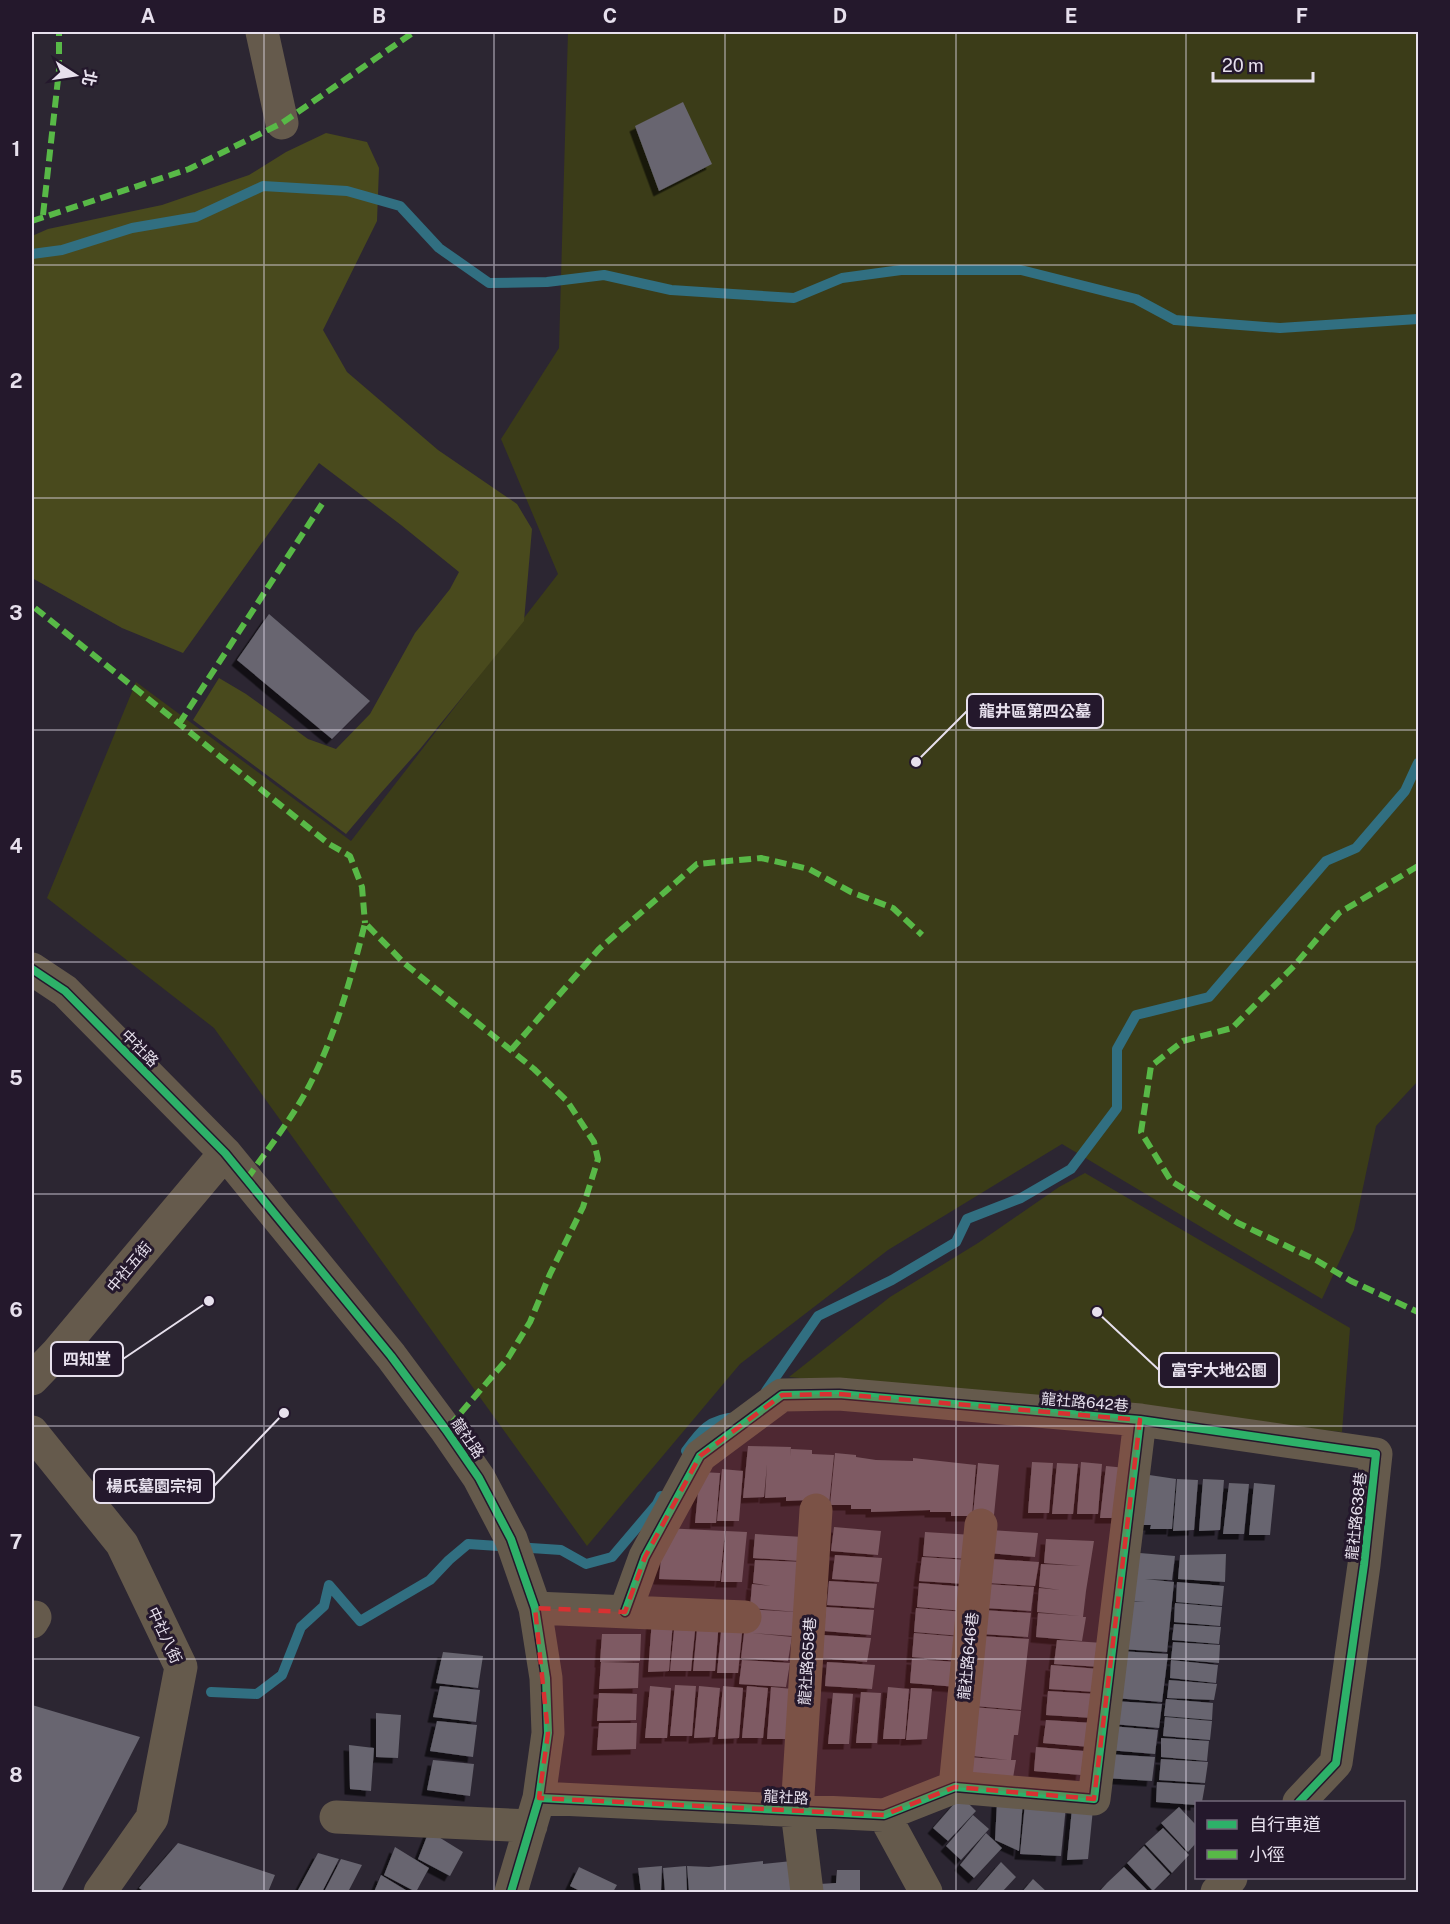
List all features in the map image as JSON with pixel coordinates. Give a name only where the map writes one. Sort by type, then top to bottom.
[{"type":"street","points":[[262,32],[282,123]]},
{"type":"street","name":"中社路","points":[[32,969],[65,991],[225,1153]]},
{"type":"street","name":"中社五街","points":[[32,1379],[56,1354],[225,1153]]},
{"type":"street","name":"龍社路","points":[[225,1153],[391,1356],[446,1430],[479,1478],[511,1539],[535,1608],[546,1677],[548,1733],[535,1812],[511,1893]]},
{"type":"street","name":"龍社路642巷","points":[[625,1612],[645,1557],[700,1456],[782,1395],[839,1394],[1140,1420],[1094,1799],[955,1787]]},
{"type":"street","name":"龍社路638巷","points":[[1140,1420],[1376,1454],[1364,1565],[1336,1763],[1301,1801]]},
{"type":"street","name":"中社八街","points":[[32,1432],[122,1544],[182,1667],[152,1818],[100,1893]]},
{"type":"street","name":"龍社路658巷","points":[[797,1811],[816,1510]]},
{"type":"street","name":"龍社路646巷","points":[[955,1787],[981,1525]]},
{"type":"street","points":[[535,1608],[745,1617]]},
{"type":"street","name":"龍社路","points":[[336,1817],[535,1812],[797,1811],[884,1815],[955,1787]]},
{"type":"street","name":"龍社路","points":[[797,1811],[807,1893]]},
{"type":"street","points":[[884,1815],[926,1893]]},
{"type":"street","points":[[1217,1893],[1230,1879]]},
{"type":"highlighted area","points":[[839,1394],[1140,1420],[1094,1799],[955,1787],[884,1815],[539,1798],[548,1733],[535,1608],[625,1612],[645,1557],[700,1456],[782,1395]]},
{"type":"shaded area","points":[[568,32],[1418,32],[1418,194],[1416,197],[1418,223],[1418,1081],[1376,1126],[1354,1230],[1322,1299],[1062,1144],[888,1250],[740,1364],[587,1546],[214,1028],[47,898],[136,682],[351,841],[558,574],[501,439],[559,348]]},
{"type":"shaded area","points":[[326,133],[367,142],[379,168],[377,221],[323,330],[347,372],[438,450],[517,504],[532,529],[524,621],[420,749],[346,834],[193,720],[219,678],[246,694],[308,739],[336,749],[370,714],[415,633],[450,589],[459,572],[319,463],[183,653],[122,628],[32,578],[32,236],[48,229],[162,205],[249,175],[286,152]]},
{"type":"shaded area","points":[[1085,1173],[1350,1328],[1342,1432],[789,1377],[890,1297],[978,1243],[1059,1187]]},
{"type":"building","points":[[683,102],[712,164],[659,191],[635,126]]},
{"type":"building","points":[[269,614],[370,701],[332,739],[237,660]]},
{"type":"building","points":[[748,1446],[791,1447],[790,1457],[791,1449],[812,1450],[812,1454],[834,1455],[829,1505],[808,1500],[786,1501],[786,1497],[765,1498],[767,1464],[764,1497],[743,1498]]},
{"type":"building","points":[[835,1453],[876,1460],[913,1461],[913,1458],[976,1465],[972,1516],[951,1516],[951,1512],[930,1512],[930,1510],[871,1512],[871,1509],[851,1509],[851,1505],[830,1505]]},
{"type":"building","points":[[1032,1462],[1053,1463],[1049,1513],[1028,1513]]},
{"type":"building","points":[[1081,1462],[1102,1464],[1098,1514],[1077,1514]]},
{"type":"building","points":[[978,1463],[999,1465],[994,1515],[973,1515]]},
{"type":"building","points":[[1057,1463],[1078,1464],[1073,1514],[1052,1514]]},
{"type":"building","points":[[1106,1466],[1126,1468],[1122,1518],[1100,1518]]},
{"type":"building","points":[[722,1469],[743,1471],[739,1521],[717,1521]]},
{"type":"building","points":[[700,1472],[720,1473],[716,1523],[695,1523]]},
{"type":"building","points":[[1136,1473],[1176,1479],[1172,1529],[1150,1529],[1151,1525],[1131,1525]]},
{"type":"building","points":[[1177,1479],[1198,1480],[1194,1530],[1173,1531]]},
{"type":"building","points":[[1203,1479],[1224,1480],[1220,1530],[1199,1531]]},
{"type":"building","points":[[1229,1483],[1249,1484],[1244,1534],[1223,1534]]},
{"type":"building","points":[[1254,1483],[1275,1485],[1270,1535],[1249,1535]]},
{"type":"building","points":[[834,1527],[881,1531],[878,1555],[831,1551]]},
{"type":"building","points":[[664,1528],[725,1531],[720,1581],[659,1579]]},
{"type":"building","points":[[990,1530],[1038,1533],[1035,1557],[988,1553]]},
{"type":"building","points":[[726,1531],[747,1532],[742,1582],[721,1582]]},
{"type":"building","points":[[925,1532],[973,1535],[970,1559],[923,1556]]},
{"type":"building","points":[[755,1534],[803,1537],[800,1561],[753,1558]]},
{"type":"building","points":[[1046,1539],[1094,1541],[1086,1591],[1083,1617],[1086,1617],[1082,1641],[1036,1637],[1038,1613],[1080,1616],[1037,1612],[1039,1588],[1060,1590],[1039,1587],[1041,1564],[1081,1566],[1044,1563]]},
{"type":"building","points":[[1128,1552],[1175,1556],[1172,1580],[1145,1579],[1174,1582],[1167,1652],[1120,1649],[1124,1601],[1145,1602],[1124,1600]]},
{"type":"building","points":[[1226,1554],[1225,1582],[1178,1579],[1180,1555]]},
{"type":"building","points":[[835,1555],[882,1558],[879,1582],[832,1579]]},
{"type":"building","points":[[922,1557],[969,1560],[966,1584],[919,1581]]},
{"type":"building","points":[[991,1559],[1039,1562],[1035,1586],[988,1583]]},
{"type":"building","points":[[755,1560],[803,1562],[797,1612],[750,1608],[752,1584],[771,1586],[753,1583]]},
{"type":"building","points":[[829,1581],[877,1584],[874,1608],[827,1605]]},
{"type":"building","points":[[1177,1582],[1224,1586],[1222,1606],[1176,1602]]},
{"type":"building","points":[[919,1583],[966,1587],[964,1611],[917,1607]]},
{"type":"building","points":[[986,1584],[1034,1587],[1031,1611],[984,1608]]},
{"type":"building","points":[[1175,1603],[1222,1607],[1220,1626],[1174,1622]]},
{"type":"building","points":[[826,1607],[874,1610],[871,1635],[824,1631]]},
{"type":"building","points":[[916,1608],[965,1612],[961,1636],[914,1632]]},
{"type":"building","points":[[747,1609],[795,1612],[792,1636],[752,1633],[792,1637],[788,1661],[741,1658]]},
{"type":"building","points":[[983,1610],[1031,1613],[1028,1637],[981,1634]]},
{"type":"building","points":[[652,1619],[673,1621],[669,1671],[648,1672]]},
{"type":"building","points":[[698,1619],[719,1621],[715,1671],[693,1671]]},
{"type":"building","points":[[675,1620],[696,1621],[691,1671],[670,1671]]},
{"type":"building","points":[[722,1621],[743,1623],[738,1673],[717,1673]]},
{"type":"building","points":[[1174,1624],[1221,1627],[1219,1644],[1172,1640]]},
{"type":"building","points":[[914,1633],[962,1637],[959,1661],[912,1657]]},
{"type":"building","points":[[602,1634],[641,1634],[640,1661],[600,1662]]},
{"type":"building","points":[[823,1635],[871,1638],[867,1662],[820,1658]]},
{"type":"building","points":[[981,1636],[1029,1639],[1021,1710],[974,1706]]},
{"type":"building","points":[[1057,1640],[1104,1643],[1101,1667],[1054,1664]]},
{"type":"building","points":[[1173,1642],[1220,1645],[1219,1663],[1171,1659]]},
{"type":"building","points":[[1120,1651],[1168,1654],[1162,1702],[1115,1698]]},
{"type":"building","points":[[443,1652],[483,1656],[478,1688],[436,1683]]},
{"type":"building","points":[[912,1659],[959,1662],[957,1687],[910,1683]]},
{"type":"building","points":[[742,1660],[790,1663],[786,1687],[739,1684]]},
{"type":"building","points":[[1171,1660],[1218,1665],[1216,1683],[1170,1678]]},
{"type":"building","points":[[601,1662],[639,1663],[638,1688],[599,1689]]},
{"type":"building","points":[[827,1662],[875,1665],[872,1689],[825,1686]]},
{"type":"building","points":[[1051,1665],[1099,1669],[1096,1692],[1049,1689]]},
{"type":"building","points":[[1169,1680],[1217,1684],[1214,1700],[1167,1698]]},
{"type":"building","points":[[675,1685],[696,1686],[692,1736],[670,1736]]},
{"type":"building","points":[[440,1686],[480,1690],[476,1722],[433,1717]]},
{"type":"building","points":[[650,1686],[671,1688],[667,1738],[645,1738]]},
{"type":"building","points":[[699,1686],[720,1688],[715,1737],[694,1738]]},
{"type":"building","points":[[723,1686],[743,1688],[739,1738],[718,1739]]},
{"type":"building","points":[[747,1686],[768,1688],[763,1738],[742,1738]]},
{"type":"building","points":[[771,1687],[793,1689],[788,1739],[767,1739]]},
{"type":"building","points":[[888,1687],[909,1689],[905,1739],[883,1739]]},
{"type":"building","points":[[911,1688],[932,1689],[927,1739],[906,1740]]},
{"type":"building","points":[[1048,1691],[1096,1694],[1093,1718],[1046,1715]]},
{"type":"building","points":[[861,1692],[881,1693],[877,1743],[856,1743]]},
{"type":"building","points":[[599,1693],[637,1694],[636,1720],[597,1721]]},
{"type":"building","points":[[833,1693],[853,1694],[849,1744],[828,1744]]},
{"type":"building","points":[[1166,1699],[1213,1703],[1212,1720],[1164,1716]]},
{"type":"building","points":[[1114,1701],[1162,1704],[1159,1728],[1112,1724]]},
{"type":"building","points":[[32,1705],[140,1737],[61,1892],[32,1892]]},
{"type":"building","points":[[973,1707],[1021,1711],[1018,1735],[1014,1735],[1011,1760],[1016,1760],[1012,1784],[966,1781],[968,1757],[1008,1760],[964,1755]]},
{"type":"building","points":[[376,1713],[401,1715],[398,1758],[376,1757]]},
{"type":"building","points":[[1165,1717],[1212,1721],[1210,1740],[1163,1736]]},
{"type":"building","points":[[1046,1720],[1093,1723],[1090,1747],[1043,1743]]},
{"type":"building","points":[[437,1721],[477,1725],[473,1757],[430,1751]]},
{"type":"building","points":[[599,1723],[637,1723],[636,1749],[597,1750]]},
{"type":"building","points":[[1111,1726],[1158,1730],[1155,1754],[1108,1750]]},
{"type":"building","points":[[1161,1738],[1209,1741],[1207,1761],[1161,1757]]},
{"type":"building","points":[[349,1745],[374,1748],[371,1791],[350,1789]]},
{"type":"building","points":[[1036,1747],[1084,1751],[1081,1775],[1034,1771]]},
{"type":"building","points":[[1107,1754],[1155,1757],[1152,1781],[1105,1778]]},
{"type":"building","points":[[1161,1759],[1208,1762],[1205,1783],[1159,1780]]},
{"type":"building","points":[[433,1760],[474,1764],[470,1796],[427,1790]]},
{"type":"building","points":[[1157,1782],[1205,1785],[1202,1801],[1195,1801],[1195,1805],[1156,1802]]},
{"type":"building","points":[[961,1796],[976,1811],[948,1841],[933,1828]]},
{"type":"building","points":[[1023,1801],[1019,1851],[995,1840],[997,1802]]},
{"type":"building","points":[[1025,1803],[1066,1806],[1061,1856],[1020,1854]]},
{"type":"building","points":[[1179,1807],[1195,1824],[1195,1844],[1188,1852],[1161,1823]]},
{"type":"building","points":[[1072,1808],[1093,1809],[1088,1859],[1067,1860]]},
{"type":"building","points":[[973,1815],[989,1829],[961,1860],[946,1846]]},
{"type":"building","points":[[1163,1828],[1189,1855],[1172,1873],[1145,1844]]},
{"type":"building","points":[[429,1831],[463,1852],[450,1876],[418,1859]]},
{"type":"building","points":[[986,1833],[1002,1848],[974,1878],[960,1865]]},
{"type":"building","points":[[178,1843],[275,1875],[268,1892],[145,1892],[139,1888]]},
{"type":"building","points":[[1144,1846],[1170,1874],[1153,1891],[1127,1863]]},
{"type":"building","points":[[395,1847],[429,1868],[416,1892],[384,1875]]},
{"type":"building","points":[[318,1853],[339,1859],[322,1892],[297,1892]]},
{"type":"building","points":[[341,1859],[362,1865],[348,1892],[324,1892]]},
{"type":"building","points":[[763,1861],[763,1864],[792,1861],[793,1892],[689,1892],[687,1866],[709,1867]]},
{"type":"building","points":[[1001,1862],[1016,1877],[1002,1892],[975,1892]]},
{"type":"building","points":[[662,1866],[661,1892],[641,1892],[638,1868]]},
{"type":"building","points":[[686,1866],[687,1892],[665,1892],[663,1868]]},
{"type":"building","points":[[579,1867],[617,1885],[613,1892],[582,1892],[570,1886]]},
{"type":"building","points":[[1124,1867],[1149,1892],[1099,1892],[1107,1883]]},
{"type":"building","points":[[837,1870],[860,1870],[860,1892],[818,1892],[819,1884],[836,1883]]},
{"type":"building","points":[[381,1875],[409,1892],[374,1892]]},
{"type":"building","points":[[1033,1879],[1047,1892],[1022,1892]]},
{"type":"waterway","points":[[32,254],[62,250],[132,228],[196,217],[263,186],[347,191],[400,206],[439,248],[489,283],[547,282],[604,275],[671,290],[794,298],[842,278],[901,270],[1021,270],[1136,299],[1175,320],[1280,328],[1418,319]]},
{"type":"waterway","points":[[766,1391],[818,1316],[892,1280],[956,1242],[967,1219],[1021,1198],[1071,1169],[1117,1108],[1117,1049],[1136,1015],[1209,997],[1326,861],[1356,848],[1405,791],[1418,763]]},
{"type":"waterway","points":[[686,1451],[707,1427],[719,1420],[737,1417]]},
{"type":"waterway","points":[[211,1692],[257,1694],[282,1675],[301,1627],[324,1606],[329,1585],[360,1621],[430,1580],[468,1544],[561,1550],[586,1564],[612,1557],[657,1504],[661,1496]]},
{"type":"marked path","points":[[43,215],[59,70],[59,32]]},
{"type":"marked path","points":[[32,221],[189,169],[282,123],[414,32]]},
{"type":"marked path","points":[[179,724],[322,504]]},
{"type":"marked path","points":[[35,608],[329,844],[350,856],[362,887],[365,923]]},
{"type":"marked path","points":[[511,1050],[599,949],[697,864],[761,858],[809,869],[851,892],[893,908],[922,935]]},
{"type":"marked path","points":[[1418,866],[1339,913],[1294,966],[1232,1028],[1183,1041],[1151,1066],[1141,1132],[1171,1181],[1238,1223],[1316,1260],[1351,1281],[1418,1312]]},
{"type":"marked path","points":[[247,1179],[294,1112],[318,1069],[341,1007],[365,923],[404,963],[534,1069],[567,1101],[594,1142],[598,1159],[583,1207],[550,1274],[530,1322],[508,1358],[446,1430]]},
{"type":"cycle path","points":[[32,969],[65,991],[225,1153],[391,1356],[446,1430],[479,1478],[511,1539],[535,1608],[546,1678],[548,1733],[539,1798],[511,1892]]},
{"type":"cycle path","points":[[625,1612],[645,1557],[700,1456],[782,1395],[839,1394],[1140,1420],[1376,1454],[1364,1565],[1336,1763],[1300,1801]]},
{"type":"cycle path","points":[[539,1798],[884,1815],[955,1787],[1094,1799],[1140,1420]]},
{"type":"place","name":"龍井區第四公墓","points":[[916,762]]},
{"type":"place","name":"四知堂","points":[[209,1301]]},
{"type":"place","name":"富宇大地公園","points":[[1097,1312]]},
{"type":"place","name":"楊氏墓園宗祠","points":[[284,1413]]}]
